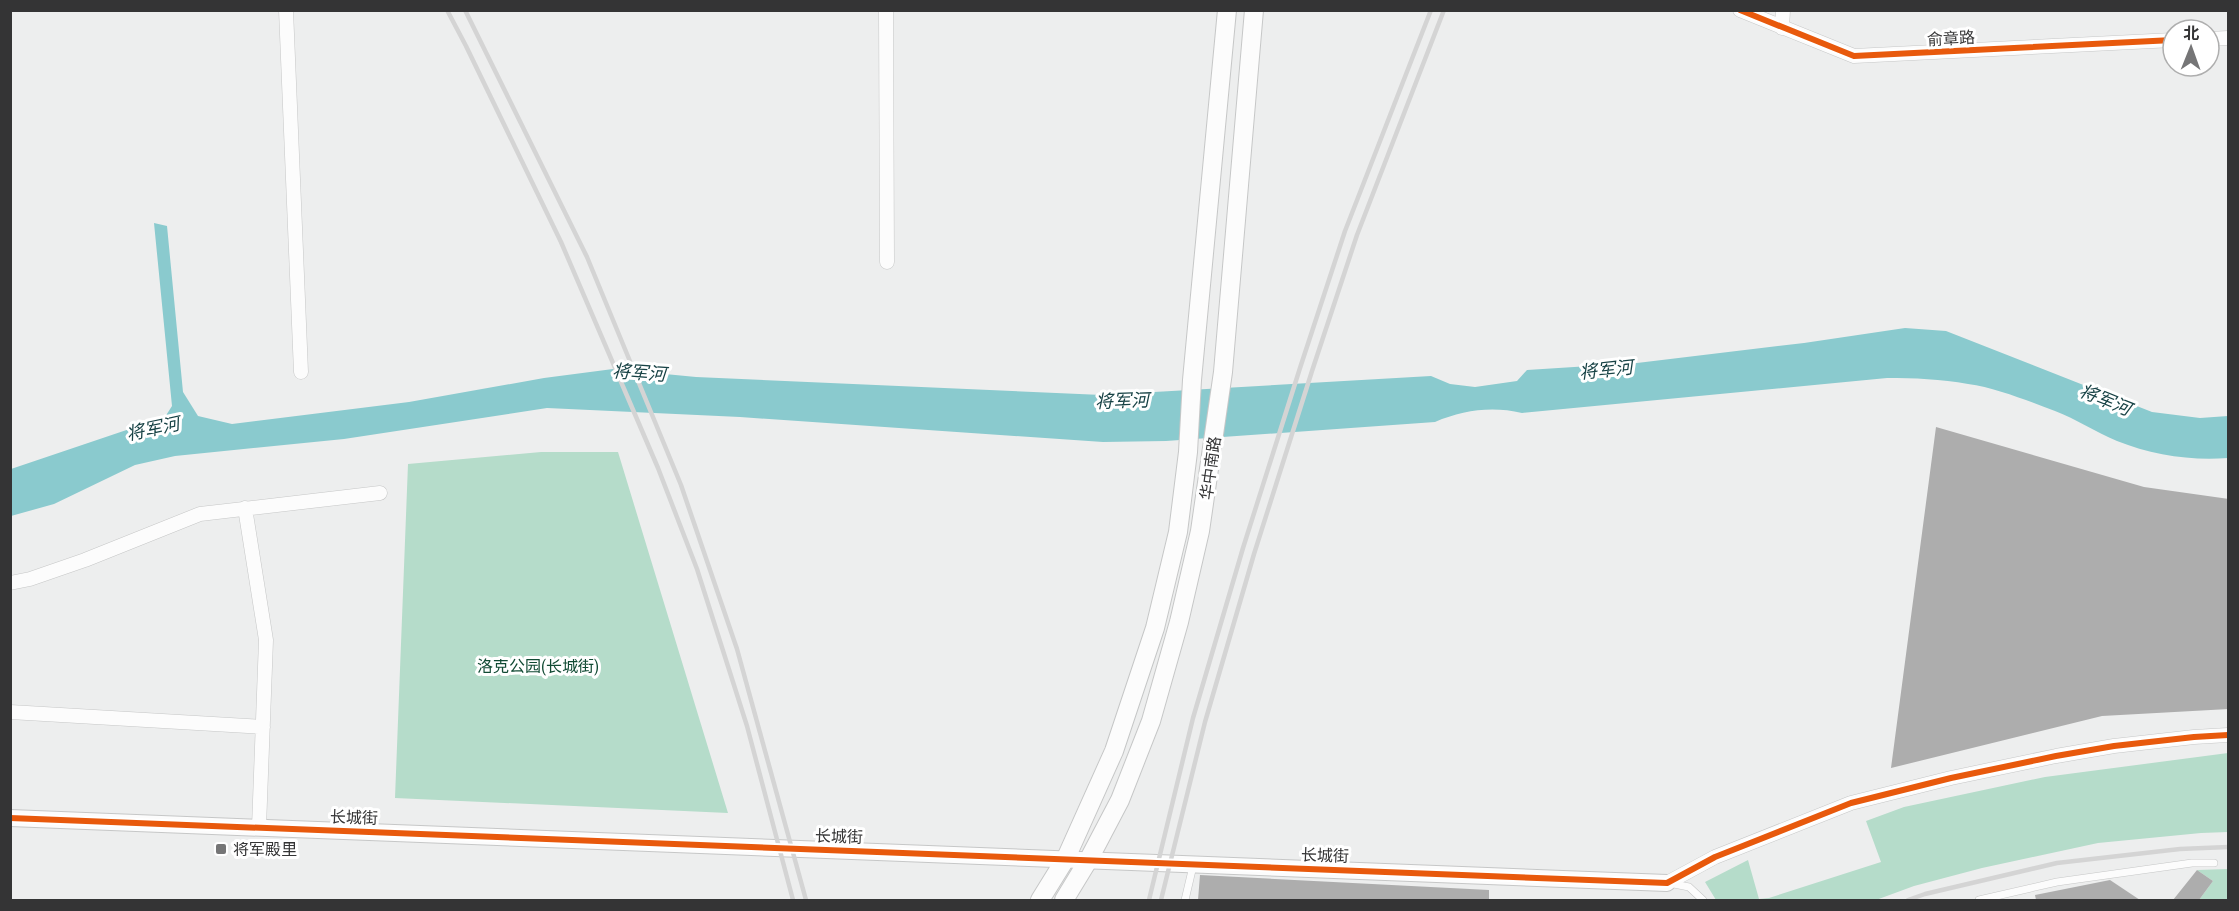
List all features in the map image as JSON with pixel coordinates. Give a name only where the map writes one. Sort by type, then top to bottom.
[{"type":"main road","name":"华中南路","points":[[1040,900],[1066,858],[1114,751],[1155,628],[1178,532],[1188,452],[1192,380],[1227,10]]},
{"type":"main road","name":"华中南路","points":[[1064,900],[1120,800],[1151,721],[1179,622],[1200,531],[1223,372],[1254,10]]},
{"type":"street","points":[[286,10],[301,372]]},
{"type":"street","points":[[886,10],[887,262]]},
{"type":"street","name":"俞章路","points":[[1740,10],[1854,56],[2161,41]]},
{"type":"street","points":[[1782,28],[1783,10]]},
{"type":"street","points":[[10,583],[30,579],[85,560],[200,514],[380,493]]},
{"type":"street","points":[[245,508],[266,640],[260,827]]},
{"type":"street","points":[[10,712],[263,727]]},
{"type":"street","points":[[1667,883],[1715,857],[1851,803],[1951,778],[2067,754],[2229,735]]},
{"type":"street","name":"长城街","points":[[10,818],[1667,883]]},
{"type":"lane","points":[[1185,900],[1194,863]]},
{"type":"lane","points":[[1979,900],[2057,882],[2181,864],[2214,863]]},
{"type":"lane","points":[[1667,883],[1689,887],[1703,900]]},
{"type":"green space","name":"洛克公园(长城街)","points":[[541,452],[618,452],[728,813],[395,798],[408,464]]},
{"type":"green space","points":[[2228,753],[2228,832],[2098,843],[1982,868],[1914,886],[1876,900],[1716,900],[1705,882],[1748,860],[1759,899],[1769,898],[1881,862],[1866,821],[1904,807],[2045,777]]},
{"type":"green space","points":[[2228,869],[2228,900],[2199,900],[2213,881],[2197,870]]},
{"type":"water","name":"将军河","points":[[154,223],[167,226],[183,392],[198,416],[232,424],[409,402],[544,378],[613,369],[696,377],[1102,395],[1431,376],[1450,384],[1475,387],[1517,381],[1527,370],[1637,363],[1905,328],[1946,331],[2152,412],[2200,418],[2228,416],[2228,458],[2186,458],[2144,450],[2117,441],[2055,411],[2001,392],[1958,382],[1907,378],[1887,378],[1522,413],[1478,410],[1435,422],[1166,441],[1103,442],[740,417],[547,408],[344,439],[175,456],[135,465],[54,504],[11,516],[11,469],[165,417],[172,406]]},
{"type":"building","points":[[1936,427],[2144,487],[2229,499],[2229,709],[2102,716],[1891,768]]},
{"type":"building","points":[[2197,870],[2213,881],[2199,900],[2173,900]]},
{"type":"building","points":[[1200,875],[1489,890],[1489,900],[1198,900]]},
{"type":"building","points":[[2110,880],[2140,900],[2036,900],[2035,895]]},
{"type":"railway","points":[[447,10],[561,242],[658,468],[697,569],[747,726],[793,900]]},
{"type":"railway","points":[[465,10],[587,257],[681,485],[737,649],[806,900]]},
{"type":"railway","points":[[1149,900],[1193,718],[1243,548],[1300,368],[1345,231],[1431,10]]},
{"type":"railway","points":[[1161,900],[1205,722],[1254,554],[1312,371],[1357,235],[1444,10]]},
{"type":"railway","points":[[1908,900],[2057,863],[2180,849],[2228,847]]},
{"type":"cycle path","points":[[1740,10],[1854,56],[2161,41]]},
{"type":"cycle path","points":[[10,818],[1667,883],[1715,857],[1851,803],[1951,778],[2056,756],[2114,746],[2228,735]]},
{"type":"place","name":"将军殿里","points":[[221,849]]}]
